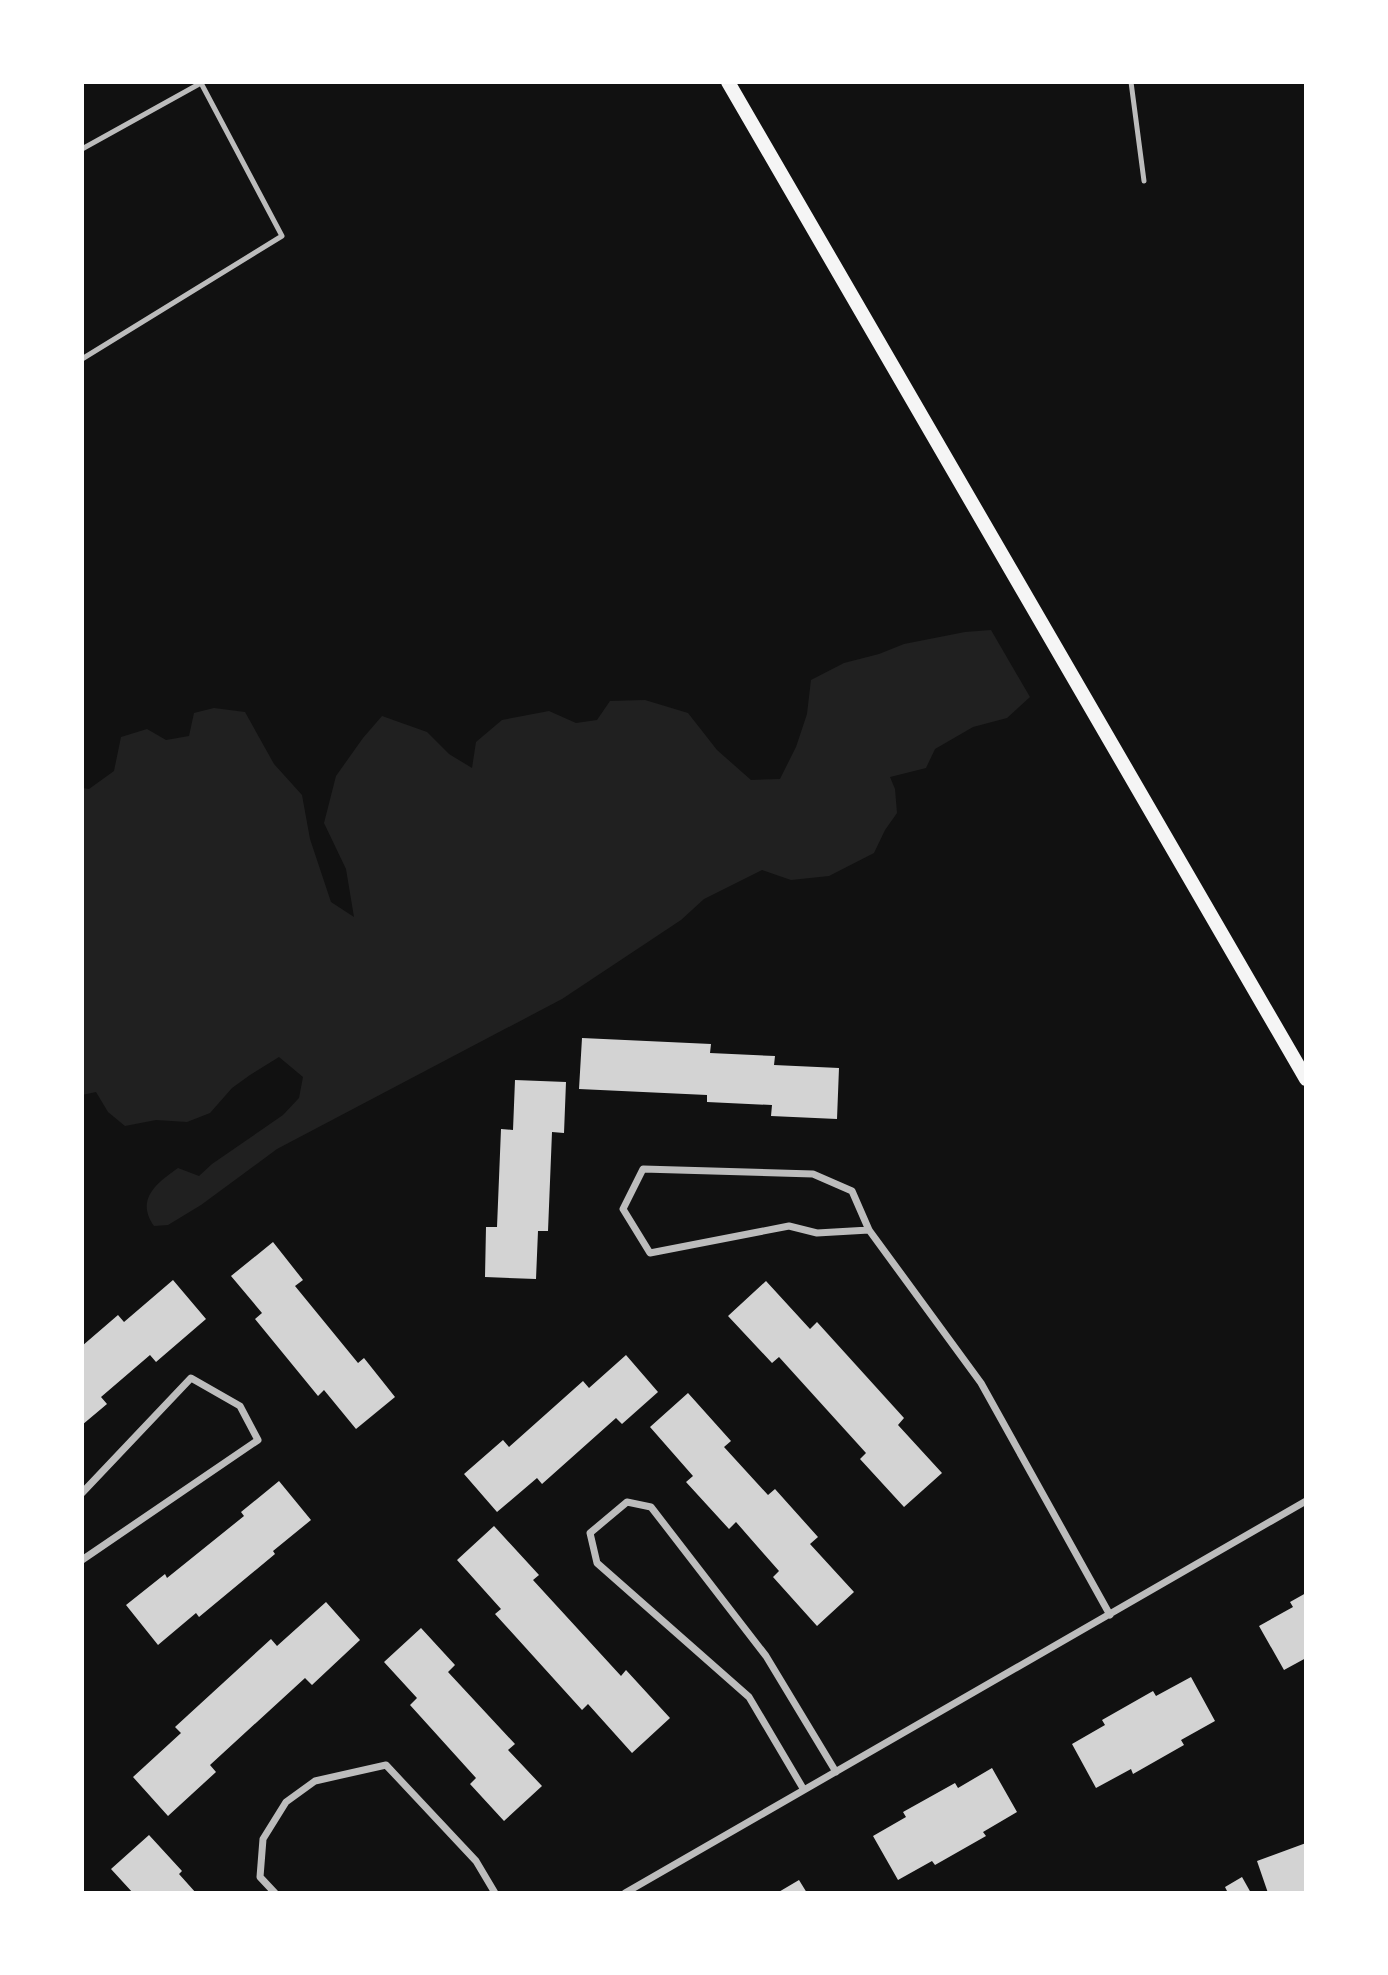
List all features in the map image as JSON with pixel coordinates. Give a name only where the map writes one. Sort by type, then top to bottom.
[{"type":"main road","points":[[728,82],[1306,1079]]},
{"type":"street","points":[[869,1230],[817,1233],[789,1226],[650,1253],[623,1209],[643,1169],[813,1174],[852,1191],[869,1230],[981,1383],[1110,1615]]},
{"type":"street","points":[[82,1493],[191,1378],[240,1406],[258,1440],[82,1560]]},
{"type":"street","points":[[625,1893],[1306,1501]]},
{"type":"street","points":[[804,1790],[749,1697],[597,1563],[590,1533],[627,1502],[651,1507],[766,1656],[835,1772]]},
{"type":"street","points":[[275,1893],[260,1877],[263,1839],[286,1802],[315,1782],[386,1765],[476,1861],[495,1893]]},
{"type":"lane","points":[[1131,82],[1144,181]]},
{"type":"lane","points":[[82,149],[201,83],[282,236],[82,359]]},
{"type":"shaded area","points":[[991,630],[1030,697],[1007,718],[973,727],[935,749],[926,768],[890,777],[895,789],[897,813],[874,853],[829,876],[791,880],[762,870],[704,899],[681,920],[562,999],[277,1149],[201,1205],[168,1225],[154,1226],[147,1208],[151,1192],[156,1186],[178,1168],[199,1176],[283,1115],[299,1098],[303,1077],[279,1057],[232,1088],[210,1113],[187,1122],[156,1120],[125,1126],[108,1112],[96,1092],[82,1095],[82,788],[89,789],[114,771],[121,737],[147,729],[166,740],[189,736],[194,713],[214,708],[245,712],[274,764],[302,795],[310,839],[331,902],[354,917],[346,869],[324,823],[336,776],[382,716],[427,732],[449,754],[472,768],[476,742],[502,720],[549,711],[576,723],[597,720],[610,701],[645,700],[688,713],[717,750],[751,780],[780,779],[796,747],[807,714],[811,680],[844,663],[904,644],[965,632]]},
{"type":"building","points":[[582,1038],[711,1044],[710,1053],[775,1056],[774,1065],[839,1068],[837,1119],[771,1116],[772,1105],[707,1102],[707,1095],[579,1089]]},
{"type":"building","points":[[515,1080],[566,1082],[564,1133],[552,1132],[548,1231],[538,1231],[536,1279],[485,1277],[486,1227],[497,1227],[501,1129],[513,1130]]},
{"type":"building","points":[[273,1242],[303,1280],[295,1286],[358,1363],[364,1358],[395,1397],[356,1429],[324,1390],[318,1396],[255,1319],[262,1313],[231,1276]]},
{"type":"building","points":[[173,1280],[206,1319],[156,1362],[150,1355],[101,1397],[107,1404],[82,1425],[82,1346],[118,1315],[124,1322]]},
{"type":"building","points":[[766,1281],[810,1329],[817,1322],[904,1418],[898,1425],[942,1473],[904,1507],[860,1459],[866,1453],[779,1357],[772,1363],[728,1316]]},
{"type":"building","points":[[626,1355],[658,1392],[622,1424],[616,1418],[542,1484],[537,1478],[497,1512],[464,1474],[503,1440],[509,1447],[583,1381],[589,1388]]},
{"type":"building","points":[[688,1393],[731,1441],[724,1447],[768,1495],[775,1489],[818,1537],[810,1544],[854,1592],[817,1626],[773,1577],[779,1571],[736,1522],[729,1529],[686,1482],[693,1476],[650,1427]]},
{"type":"building","points":[[279,1481],[311,1520],[273,1551],[275,1554],[199,1617],[196,1613],[158,1645],[126,1605],[165,1574],[167,1578],[244,1516],[241,1512]]},
{"type":"building","points":[[494,1526],[539,1575],[533,1580],[621,1676],[626,1670],[670,1718],[632,1753],[588,1704],[582,1710],[495,1614],[501,1609],[457,1560]]},
{"type":"building","points":[[1306,1593],[1306,1658],[1284,1670],[1259,1626],[1293,1607],[1290,1602]]},
{"type":"building","points":[[326,1602],[360,1640],[312,1685],[305,1678],[210,1765],[216,1772],[168,1816],[133,1777],[181,1733],[175,1727],[271,1639],[277,1646]]},
{"type":"building","points":[[421,1628],[455,1665],[448,1672],[515,1744],[508,1750],[542,1786],[504,1821],[470,1784],[476,1778],[410,1705],[417,1698],[384,1662]]},
{"type":"building","points":[[1191,1677],[1215,1721],[1181,1740],[1184,1745],[1133,1774],[1131,1769],[1096,1788],[1072,1744],[1105,1725],[1102,1720],[1153,1691],[1156,1696]]},
{"type":"building","points":[[992,1768],[1017,1812],[983,1832],[986,1836],[935,1865],[932,1861],[898,1880],[873,1836],[906,1817],[903,1812],[955,1783],[958,1788]]},
{"type":"building","points":[[149,1835],[182,1871],[179,1874],[196,1893],[133,1893],[111,1869]]},
{"type":"building","points":[[1306,1843],[1306,1890],[1300,1893],[1268,1893],[1257,1861]]},
{"type":"building","points":[[1242,1877],[1251,1893],[1224,1893],[1227,1891],[1225,1887]]},
{"type":"building","points":[[799,1880],[807,1893],[777,1893]]}]
